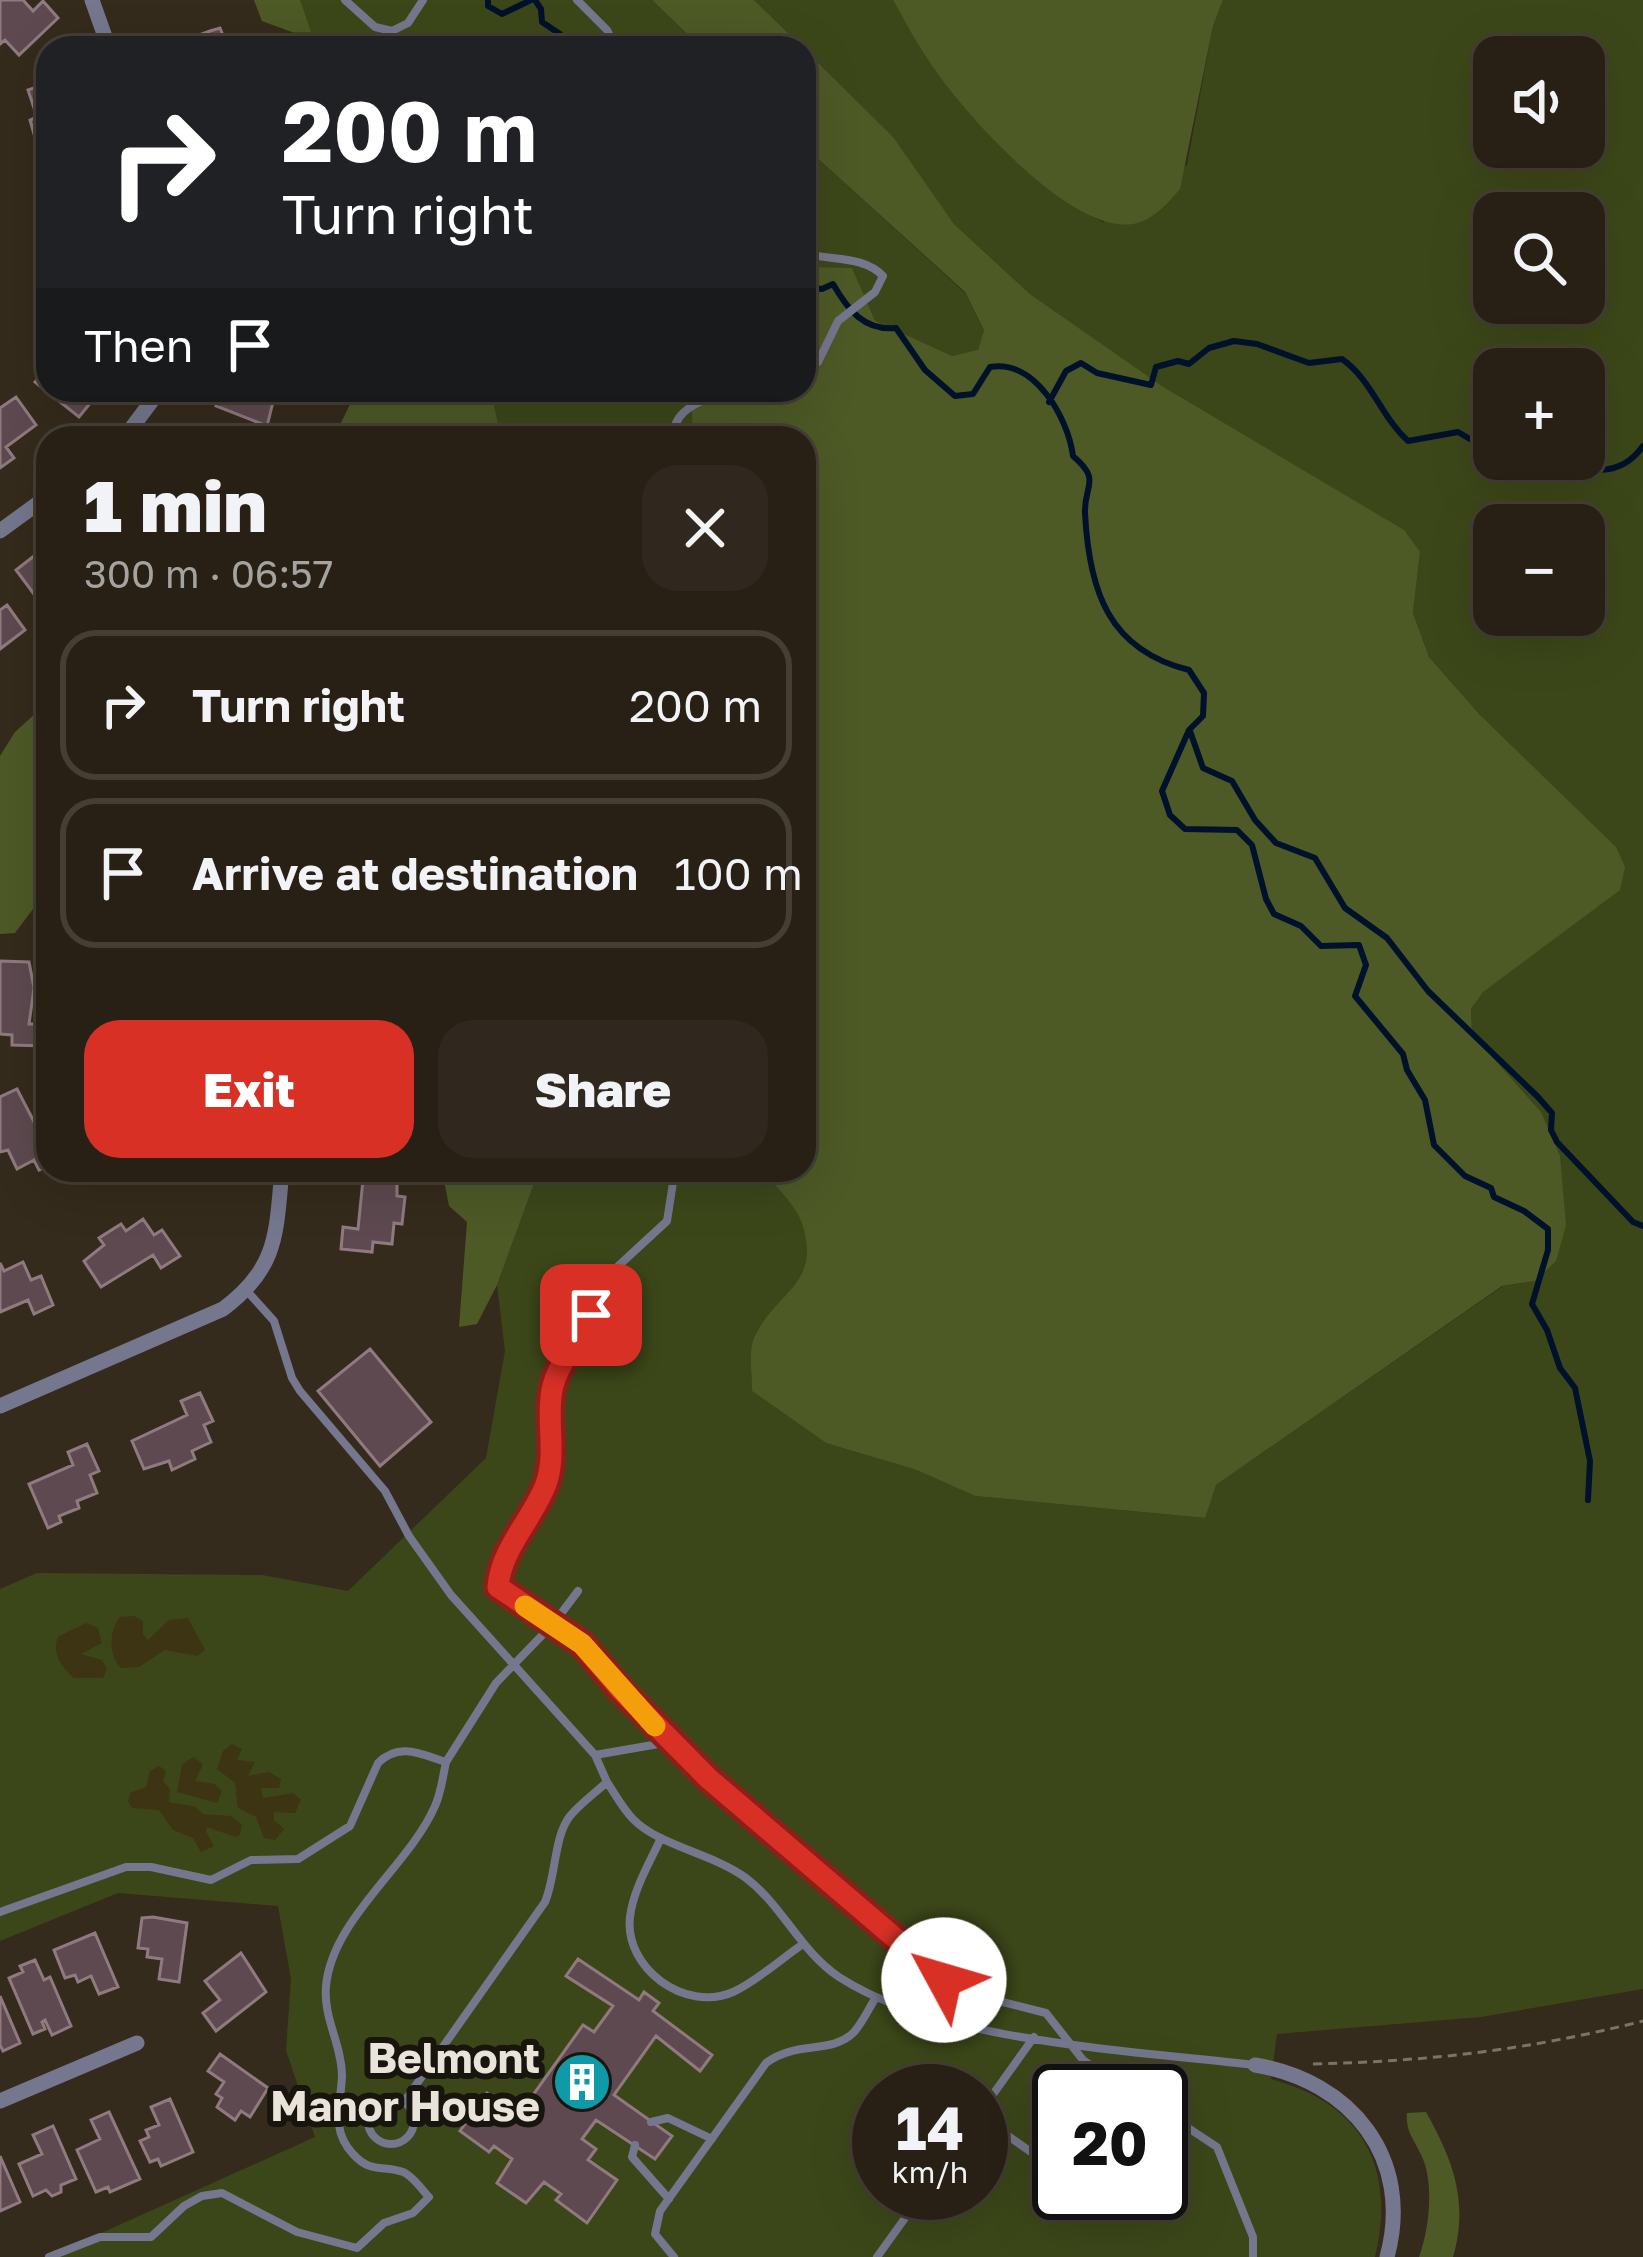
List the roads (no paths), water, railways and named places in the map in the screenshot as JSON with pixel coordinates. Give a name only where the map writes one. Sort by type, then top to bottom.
[{"type":"street","points":[[92,0],[105,36]]},
{"type":"street","points":[[0,531],[36,505]]},
{"type":"street","points":[[0,1406],[223,1309],[247,1291],[267,1264],[275,1243],[281,1182]]},
{"type":"street","points":[[0,2102],[137,2044]]},
{"type":"street","points":[[1255,2066],[1307,2079],[1349,2108],[1366,2128],[1388,2173],[1393,2198],[1387,2257]]},
{"type":"lane","points":[[345,0],[375,27],[392,31],[408,23],[423,0]]},
{"type":"lane","points":[[577,0],[610,36]]},
{"type":"lane","points":[[816,254],[847,258],[882,272],[880,284],[838,321],[816,363]]},
{"type":"lane","points":[[673,426],[680,413],[701,402]]},
{"type":"lane","points":[[672,1182],[667,1221],[615,1269],[556,1373],[550,1398],[549,1473],[498,1587],[582,1644],[672,1742],[944,1980],[983,1997],[1046,2014],[1090,2064]]},
{"type":"lane","points":[[247,1291],[274,1322],[300,1391],[385,1491],[419,1551],[595,1756],[633,1819],[661,1838],[725,1863],[752,1882],[803,1944],[834,1973],[875,2000],[1034,2037],[1255,2066]]},
{"type":"lane","points":[[50,2257],[100,2237],[151,2237],[184,2206],[212,2193],[233,2196],[298,2232],[357,2248],[384,2223],[413,2213],[430,2198],[404,2172],[376,2169],[345,2145],[337,2117],[342,2077],[325,1989],[336,1949],[437,1804],[446,1762],[475,1712],[578,1591]]},
{"type":"lane","points":[[595,1756],[672,1742]]},
{"type":"lane","points":[[0,1912],[126,1867],[151,1867],[211,1880],[251,1860],[298,1859],[350,1826],[386,1755],[411,1751],[446,1762]]},
{"type":"lane","points":[[404,2102],[545,1902],[556,1875],[559,1839],[569,1817],[607,1782]]},
{"type":"lane","points":[[661,1838],[630,1914],[634,1946],[656,1978],[695,1996],[731,1993],[803,1944]]},
{"type":"lane","points":[[674,2257],[655,2234],[661,2211],[766,2063],[782,2051],[833,2045],[852,2034],[875,2000]]},
{"type":"lane","points":[[1008,2075],[1034,2037]]},
{"type":"lane","points":[[388,2098],[404,2102],[414,2119],[410,2134],[395,2144],[379,2140],[368,2124],[371,2109],[388,2098]]},
{"type":"lane","points":[[651,2122],[668,2118],[712,2139]]},
{"type":"lane","points":[[1188,2128],[1217,2147],[1253,2237],[1253,2257]]},
{"type":"lane","points":[[1008,2135],[1031,2152]]},
{"type":"lane","points":[[635,2145],[632,2157],[669,2199]]},
{"type":"lane","points":[[877,2257],[904,2220]]},
{"type":"waterway","points":[[488,0],[488,6],[502,14],[531,0]]},
{"type":"waterway","points":[[535,0],[542,22],[561,36]]},
{"type":"waterway","points":[[816,288],[833,284],[858,317],[875,326],[896,328],[925,370],[955,396],[973,394],[990,367],[1006,367],[1035,382],[1056,409],[1073,456],[1089,477],[1087,541],[1108,613],[1139,648],[1189,670],[1204,693],[1203,716],[1189,730],[1162,791],[1170,815],[1185,829],[1237,830],[1252,845],[1274,914],[1301,926],[1321,946],[1359,945],[1366,965],[1355,996],[1403,1054],[1425,1100],[1434,1145],[1465,1176],[1491,1188],[1494,1197],[1548,1229],[1548,1250],[1532,1304],[1560,1368],[1575,1388],[1590,1461],[1588,1500]]},
{"type":"waterway","points":[[1049,402],[1066,371],[1081,363],[1097,373],[1151,385],[1156,367],[1178,361],[1189,364],[1209,348],[1234,341],[1309,363],[1342,359],[1408,441],[1458,432],[1473,441]]},
{"type":"waterway","points":[[1605,469],[1623,464],[1643,446]]},
{"type":"waterway","points":[[1190,731],[1203,768],[1232,781],[1255,820],[1276,843],[1315,858],[1345,908],[1387,938],[1428,991],[1538,1097],[1552,1113],[1551,1130],[1557,1142],[1633,1222],[1643,1226]]},
{"type":"place","name":"Belmont Manor House","points":[[582,2082]]}]
